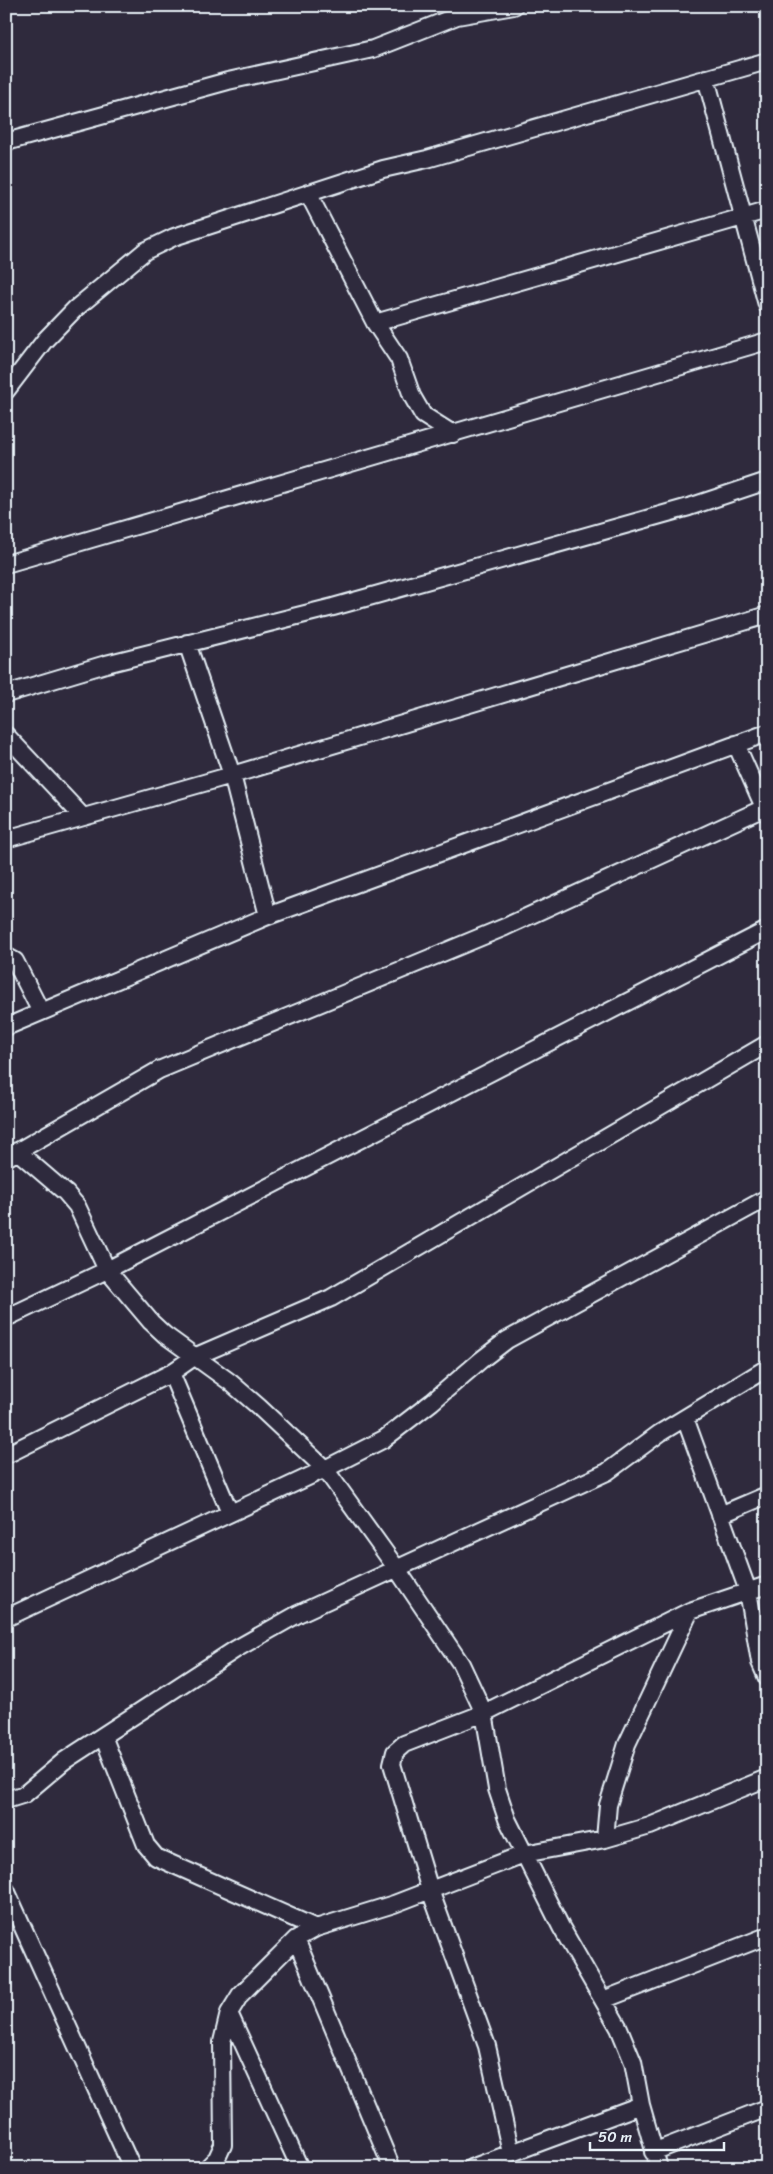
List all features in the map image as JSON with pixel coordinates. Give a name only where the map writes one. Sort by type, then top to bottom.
[{"type":"street","points":[[6,142],[228,80],[374,49],[453,11],[514,6]]},
{"type":"street","points":[[6,391],[45,340],[75,309],[145,251],[174,237],[383,169],[427,159],[767,61]]},
{"type":"street","points":[[706,78],[767,305]]},
{"type":"street","points":[[308,193],[375,323],[400,359],[412,396],[423,415],[453,434]]},
{"type":"street","points":[[375,323],[767,210]]},
{"type":"street","points":[[6,564],[767,341]]},
{"type":"street","points":[[6,694],[106,664],[333,607],[689,507],[767,481]]},
{"type":"street","points":[[6,839],[232,775],[767,615]]},
{"type":"street","points":[[187,643],[232,775],[268,916]]},
{"type":"street","points":[[6,1027],[268,916],[767,733]]},
{"type":"street","points":[[6,735],[83,817]]},
{"type":"street","points":[[736,744],[765,811],[505,927],[159,1070],[12,1154],[66,1193],[77,1206],[106,1270],[151,1322],[194,1357],[230,1382],[326,1470],[397,1569],[460,1664],[484,1713],[497,1789],[506,1819],[561,1927],[619,2028],[633,2062],[641,2105],[656,2160],[767,2108]]},
{"type":"street","points":[[6,1318],[106,1270],[767,930]]},
{"type":"street","points":[[6,956],[16,961],[41,1012]]},
{"type":"street","points":[[6,1455],[171,1373],[194,1357],[331,1298],[767,1044]]},
{"type":"street","points":[[6,1618],[326,1470],[384,1439],[507,1340],[767,1198]]},
{"type":"street","points":[[6,1800],[25,1794],[64,1761],[244,1645],[298,1614],[607,1472],[685,1418],[767,1368]]},
{"type":"street","points":[[171,1373],[230,1513]]},
{"type":"street","points":[[685,1418],[748,1591],[760,1662],[767,1678]]},
{"type":"street","points":[[720,1515],[767,1495]]},
{"type":"street","points":[[510,2153],[486,2046],[430,1890],[392,1764],[396,1752],[404,1744],[484,1713],[690,1611],[767,1585]]},
{"type":"street","points":[[605,1839],[608,1806],[627,1744],[690,1611]]},
{"type":"street","points":[[103,1736],[146,1845],[156,1857],[316,1928]]},
{"type":"street","points":[[207,2168],[217,2158],[223,2145],[222,2042],[229,2013],[240,1995],[296,1939],[316,1928],[394,1904],[524,1854],[605,1839],[650,1826],[767,1778]]},
{"type":"street","points":[[6,1890],[132,2168]]},
{"type":"street","points":[[603,2000],[767,1936]]},
{"type":"street","points":[[296,1939],[392,2168]]},
{"type":"street","points":[[229,2013],[300,2168]]},
{"type":"street","points":[[471,2168],[488,2165],[510,2153],[641,2105]]}]
